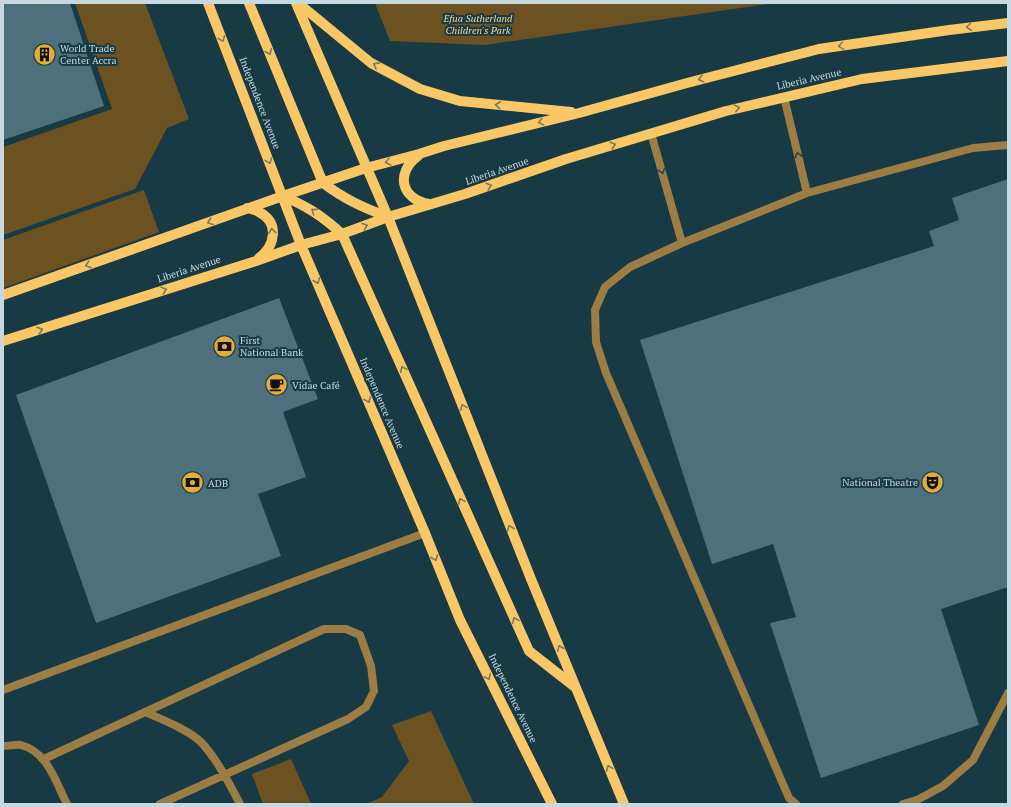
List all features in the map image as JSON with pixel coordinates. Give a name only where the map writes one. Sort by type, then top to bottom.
[{"type":"main road","name":"Independence Avenue","points":[[208,3],[301,245],[425,533],[460,620],[552,804]]},
{"type":"main road","points":[[249,3],[323,183],[341,196],[361,207],[388,217]]},
{"type":"main road","points":[[297,3],[371,63],[420,89],[460,101],[578,113]]},
{"type":"main road","points":[[297,3],[388,217],[531,579],[624,804]]},
{"type":"main road","points":[[3,295],[247,208],[366,168],[444,146],[578,113],[819,49],[1008,23]]},
{"type":"main road","name":"Liberia Avenue","points":[[3,341],[256,261],[301,245],[342,234],[388,217],[465,194],[566,159],[726,111],[862,79],[1008,61]]},
{"type":"main road","points":[[419,154],[410,162],[404,172],[404,184],[410,195],[419,202],[431,204]]},
{"type":"main road","points":[[283,196],[307,207],[324,218],[342,234],[529,651],[576,688]]},
{"type":"main road","points":[[247,208],[259,211],[268,219],[273,230],[272,242],[266,253],[256,261]]},
{"type":"lane","points":[[784,97],[807,193]]},
{"type":"lane","points":[[651,133],[682,243]]},
{"type":"lane","points":[[796,804],[789,798],[609,381],[596,342],[595,310],[605,287],[630,267],[682,243],[807,193],[973,148],[1008,145]]},
{"type":"lane","points":[[3,690],[425,533]]},
{"type":"lane","points":[[44,759],[324,629],[346,628],[360,635],[371,666],[374,691],[366,707],[348,719],[160,804]]},
{"type":"lane","points":[[903,804],[917,802],[943,786],[973,760],[1008,693]]},
{"type":"lane","points":[[144,712],[178,726],[201,742],[225,775],[240,804]]},
{"type":"lane","points":[[3,746],[20,745],[34,751],[44,759],[67,804]]},
{"type":"green space","points":[[75,3],[145,3],[189,119],[167,128],[135,189],[3,235],[3,147],[112,109]]},
{"type":"green space","name":"Efua Sutherland Children's Park","points":[[375,3],[774,3],[485,45],[390,41]]},
{"type":"green space","points":[[144,190],[159,232],[3,288],[3,240]]},
{"type":"green space","points":[[431,711],[474,804],[366,804],[382,797],[409,761],[392,725]]},
{"type":"green space","points":[[291,759],[311,804],[263,804],[252,774]]},
{"type":"building","name":"World Trade Center Accra","points":[[3,3],[70,3],[104,106],[3,140]]},
{"type":"building","points":[[1008,179],[1008,587],[941,609],[979,725],[821,778],[770,623],[796,617],[773,544],[712,564],[640,340],[934,246],[929,231],[959,220],[952,198]]},
{"type":"building","points":[[279,298],[318,399],[283,412],[306,477],[258,494],[281,556],[96,623],[16,395]]},
{"type":"place","name":"World Trade Center Accra","points":[[45,54]]},
{"type":"place","name":"First National Bank","points":[[225,346]]},
{"type":"place","name":"Vidae Café","points":[[277,385]]},
{"type":"place","name":"National Theatre","points":[[933,482]]},
{"type":"place","name":"ADB","points":[[192,483]]}]
